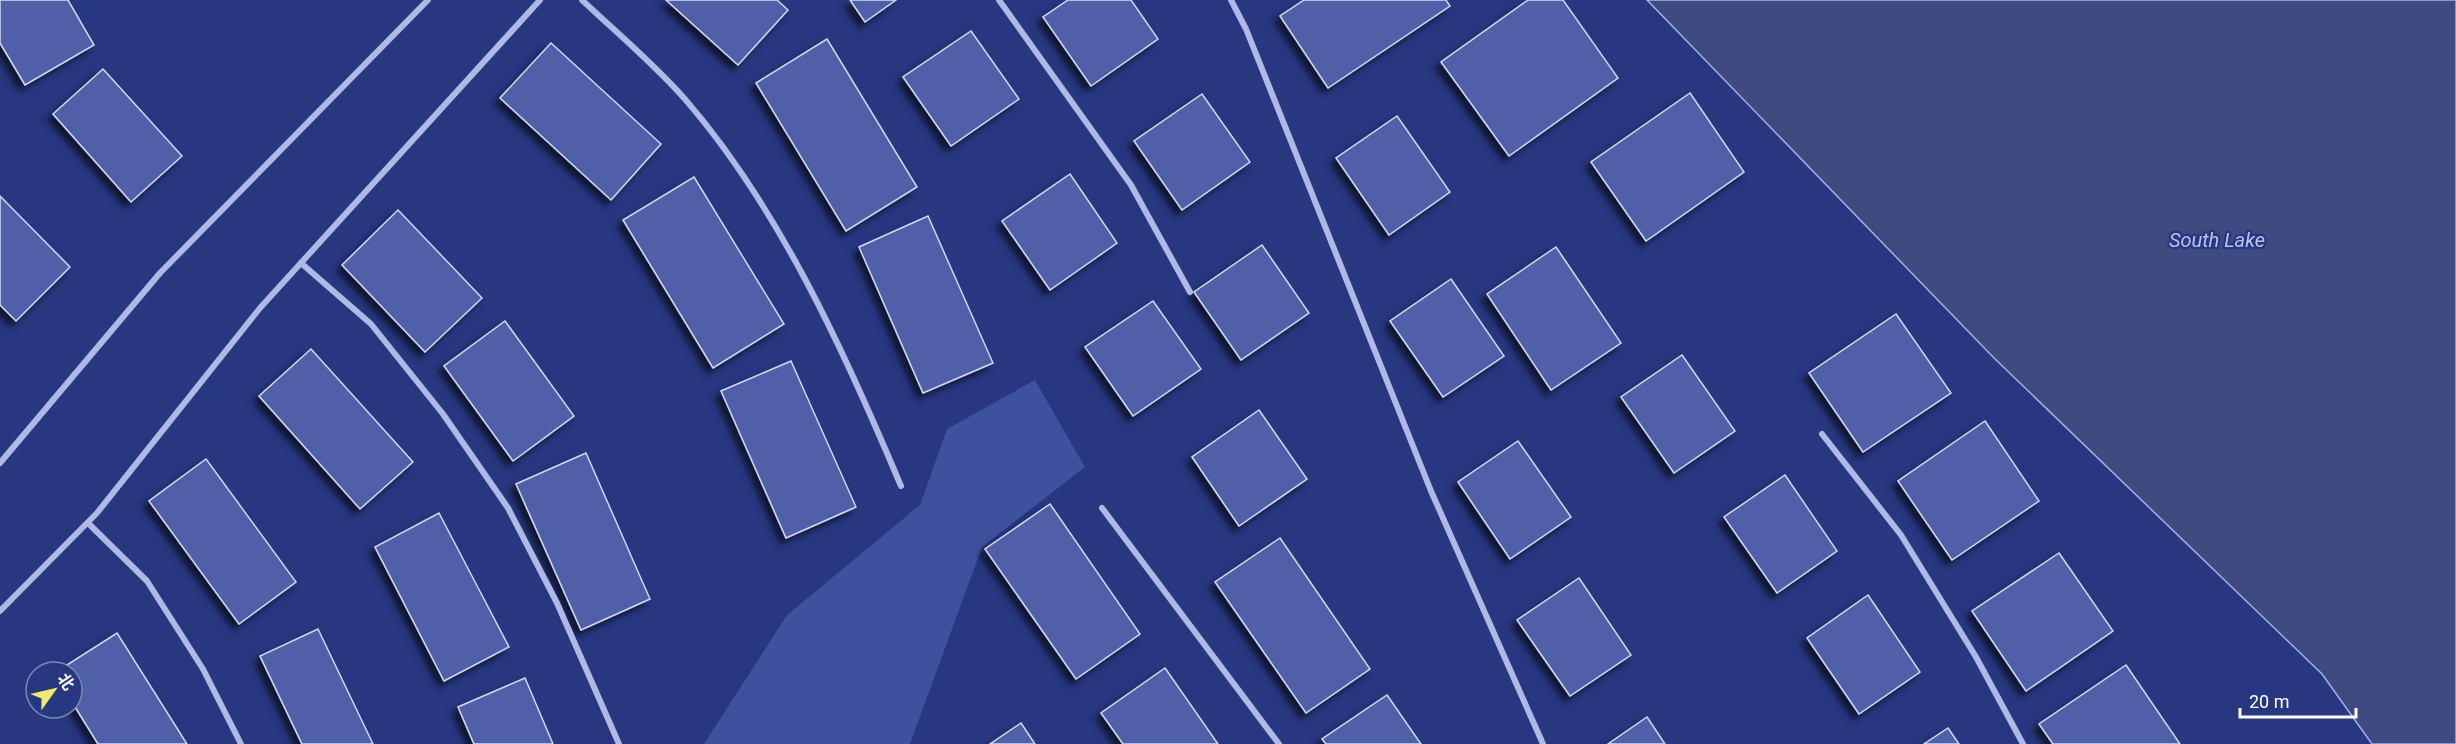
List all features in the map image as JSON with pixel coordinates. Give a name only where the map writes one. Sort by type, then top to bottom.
[{"type":"street","points":[[0,463],[160,273],[428,0]]},
{"type":"street","points":[[0,611],[88,523],[260,308],[540,0]]},
{"type":"street","points":[[582,0],[683,97],[741,172],[802,276],[858,385],[900,486]]},
{"type":"street","points":[[999,0],[1131,185],[1190,292]]},
{"type":"street","points":[[1231,0],[1246,29],[1431,491],[1544,744]]},
{"type":"street","points":[[301,263],[371,324],[443,414],[508,508],[556,603],[619,744]]},
{"type":"street","points":[[1822,434],[1901,535],[1976,657],[2023,744]]},
{"type":"street","points":[[1102,508],[1279,744]]},
{"type":"street","points":[[88,523],[147,581],[203,669],[241,744]]},
{"type":"shaded area","points":[[1035,380],[1085,467],[982,547],[910,744],[704,744],[787,615],[920,505],[947,429]]},
{"type":"water","name":"South Lake","points":[[1647,0],[2456,0],[2456,744],[2372,744],[2322,674],[1994,358]]},
{"type":"building","points":[[0,0],[68,0],[94,45],[25,85],[0,43]]},
{"type":"building","points":[[666,0],[777,0],[788,10],[738,65]]},
{"type":"building","points":[[850,0],[896,0],[865,22]]},
{"type":"building","points":[[1068,0],[1131,0],[1158,39],[1091,86],[1043,17]]},
{"type":"building","points":[[1304,0],[1446,0],[1450,6],[1328,88],[1280,16]]},
{"type":"building","points":[[1528,0],[1563,0],[1618,78],[1509,156],[1441,62]]},
{"type":"building","points":[[971,31],[1019,99],[951,146],[903,77]]},
{"type":"building","points":[[827,39],[917,187],[846,231],[756,83]]},
{"type":"building","points":[[551,43],[661,144],[611,200],[500,98]]},
{"type":"building","points":[[103,69],[182,156],[131,202],[53,114]]},
{"type":"building","points":[[1690,93],[1744,172],[1646,241],[1591,162]]},
{"type":"building","points":[[1202,94],[1250,162],[1182,210],[1134,141]]},
{"type":"building","points":[[1397,116],[1450,192],[1389,235],[1336,158]]},
{"type":"building","points":[[1070,174],[1117,243],[1050,290],[1002,221]]},
{"type":"building","points":[[694,177],[784,324],[713,368],[623,220]]},
{"type":"building","points":[[0,196],[70,267],[16,321],[0,305]]},
{"type":"building","points":[[398,210],[482,298],[425,352],[342,265]]},
{"type":"building","points":[[928,216],[993,363],[923,393],[859,247]]},
{"type":"building","points":[[1262,245],[1309,313],[1241,360],[1194,292]]},
{"type":"building","points":[[1556,247],[1621,343],[1551,390],[1487,294]]},
{"type":"building","points":[[1451,279],[1504,356],[1443,397],[1390,321]]},
{"type":"building","points":[[1153,301],[1201,369],[1133,416],[1085,347]]},
{"type":"building","points":[[1896,314],[1951,393],[1863,452],[1809,373]]},
{"type":"building","points":[[505,321],[574,416],[513,461],[444,366]]},
{"type":"building","points":[[311,349],[413,462],[360,509],[259,396]]},
{"type":"building","points":[[1682,355],[1735,431],[1674,473],[1621,397]]},
{"type":"building","points":[[791,361],[856,507],[786,538],[721,391]]},
{"type":"building","points":[[1259,410],[1307,479],[1239,526],[1192,457]]},
{"type":"building","points":[[1985,421],[2039,501],[1952,560],[1898,481]]},
{"type":"building","points":[[1518,441],[1571,517],[1510,559],[1458,482]]},
{"type":"building","points":[[586,453],[650,599],[581,630],[516,484]]},
{"type":"building","points":[[206,459],[296,582],[239,624],[149,501]]},
{"type":"building","points":[[1785,475],[1837,551],[1777,593],[1724,517]]},
{"type":"building","points":[[1050,504],[1140,634],[1076,679],[985,549]]},
{"type":"building","points":[[439,513],[509,647],[444,681],[375,547]]},
{"type":"building","points":[[1280,538],[1370,669],[1306,713],[1215,582]]},
{"type":"building","points":[[2059,553],[2113,631],[2026,691],[1972,611]]},
{"type":"building","points":[[1579,578],[1631,655],[1570,696],[1517,620]]},
{"type":"building","points":[[1868,595],[1920,672],[1859,714],[1807,638]]},
{"type":"building","points":[[318,629],[373,744],[302,744],[260,656]]},
{"type":"building","points":[[117,633],[187,744],[98,744],[83,720],[84,660],[75,660]]},
{"type":"building","points":[[2126,665],[2180,744],[2053,744],[2039,724]]},
{"type":"building","points":[[1165,668],[1218,744],[1123,744],[1101,713]]},
{"type":"building","points":[[525,678],[553,744],[474,744],[458,707]]},
{"type":"building","points":[[1387,695],[1421,744],[1326,744],[1322,739]]},
{"type":"building","points":[[1647,717],[1665,744],[1608,744]]},
{"type":"building","points":[[1021,723],[1035,744],[990,744]]},
{"type":"building","points":[[1948,728],[1959,744],[1924,744]]}]
